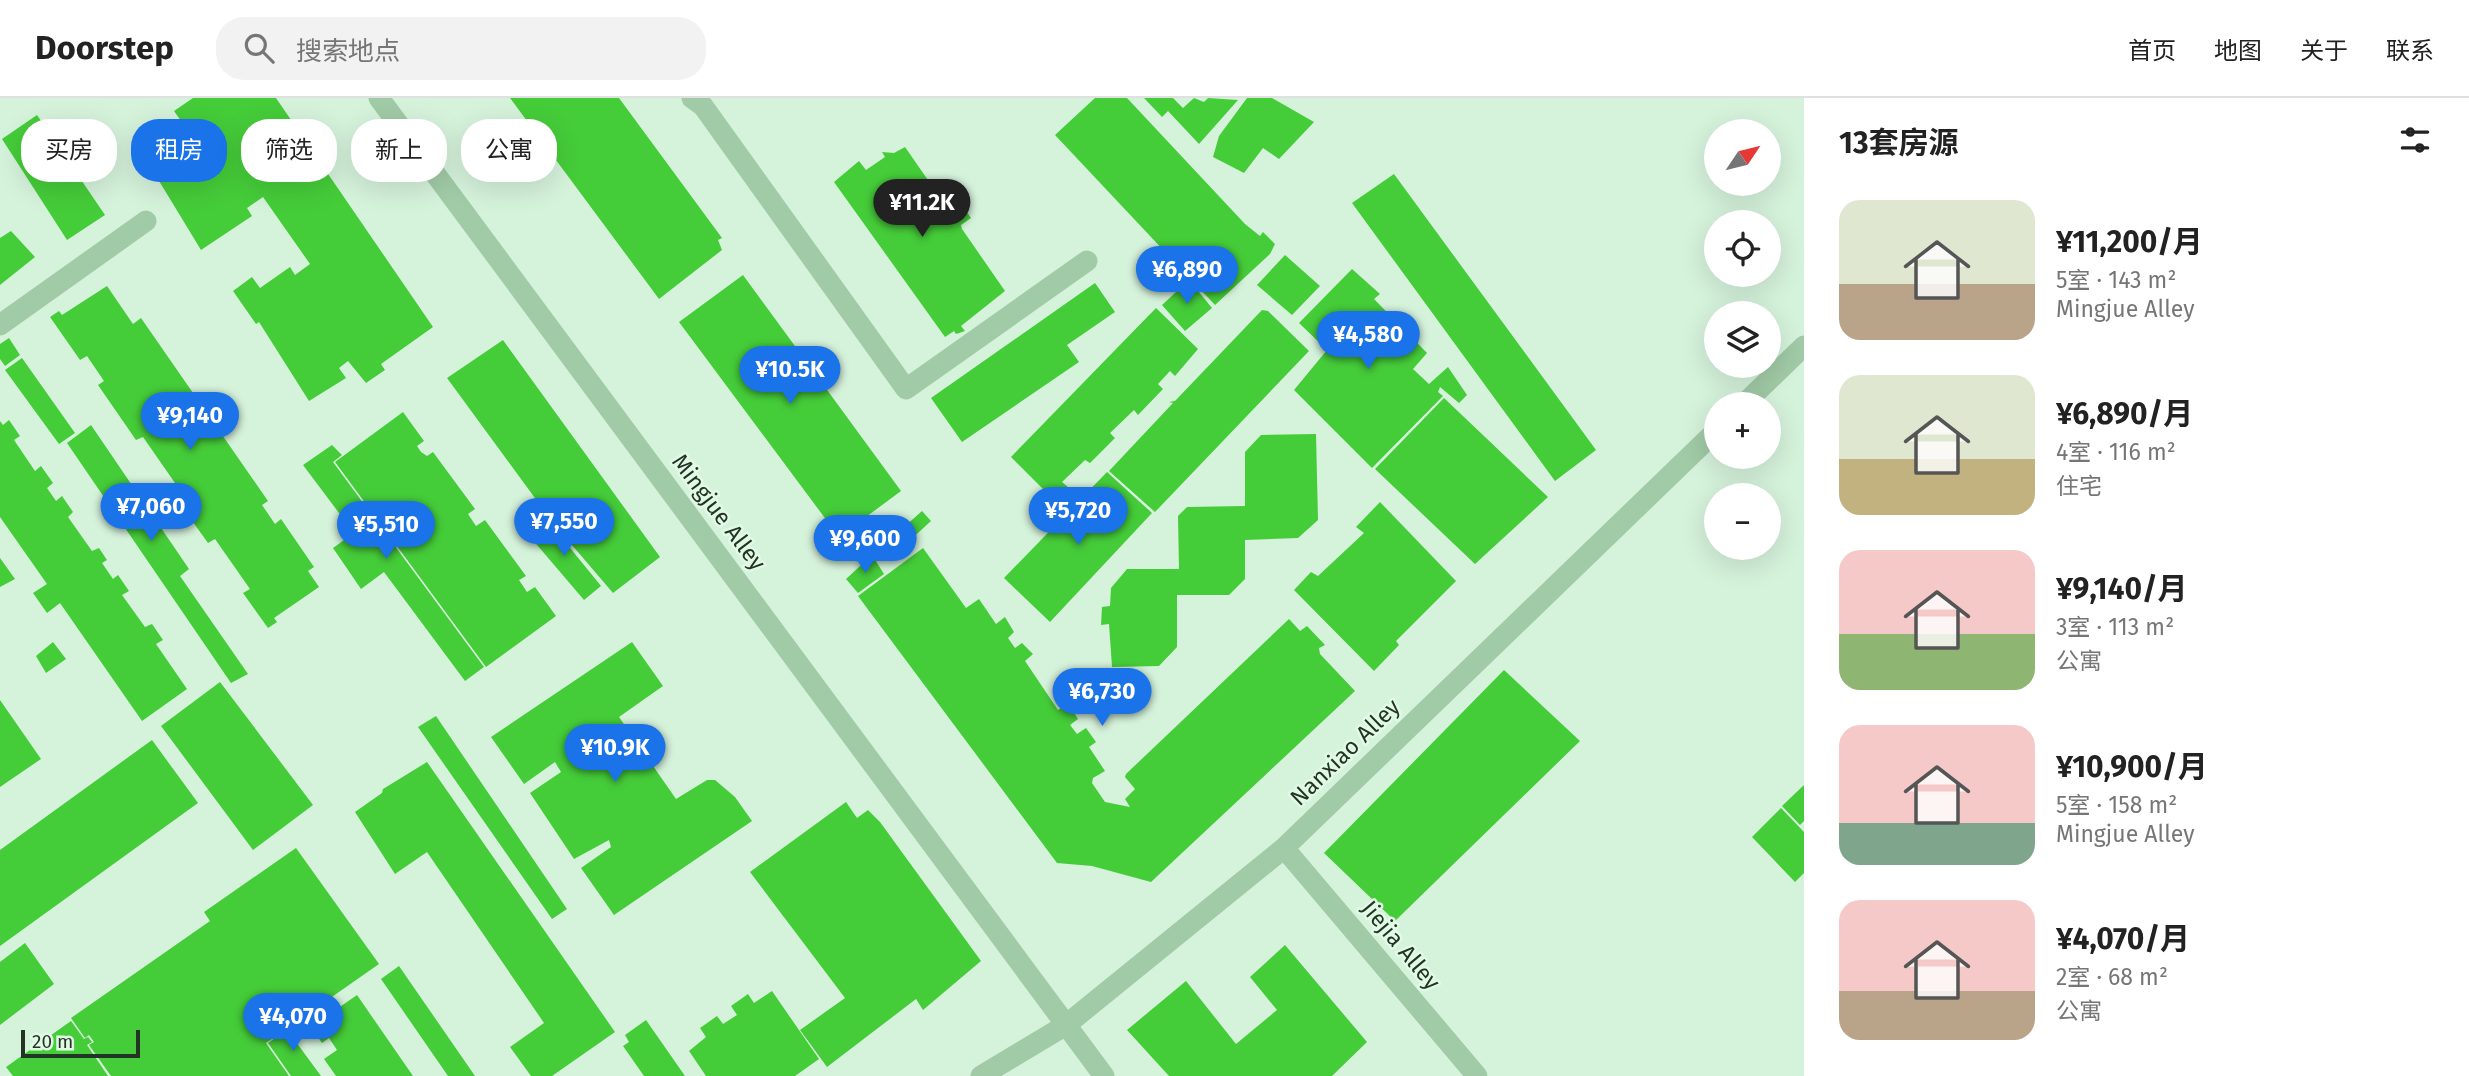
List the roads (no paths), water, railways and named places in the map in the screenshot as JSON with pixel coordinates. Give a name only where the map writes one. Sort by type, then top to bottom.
[{"type":"street","name":"Mingjue Alley","points":[[379,98],[1104,1076]]},
{"type":"street","points":[[692,98],[703,106],[906,389],[1087,261]]},
{"type":"street","points":[[0,325],[146,221]]},
{"type":"street","points":[[1756,392],[1804,346]]},
{"type":"street","name":"Nanxiao Alley","points":[[981,1076],[1066,1025],[1284,848],[1704,443]]},
{"type":"street","name":"Jiejia Alley","points":[[1284,848],[1477,1076]]}]
